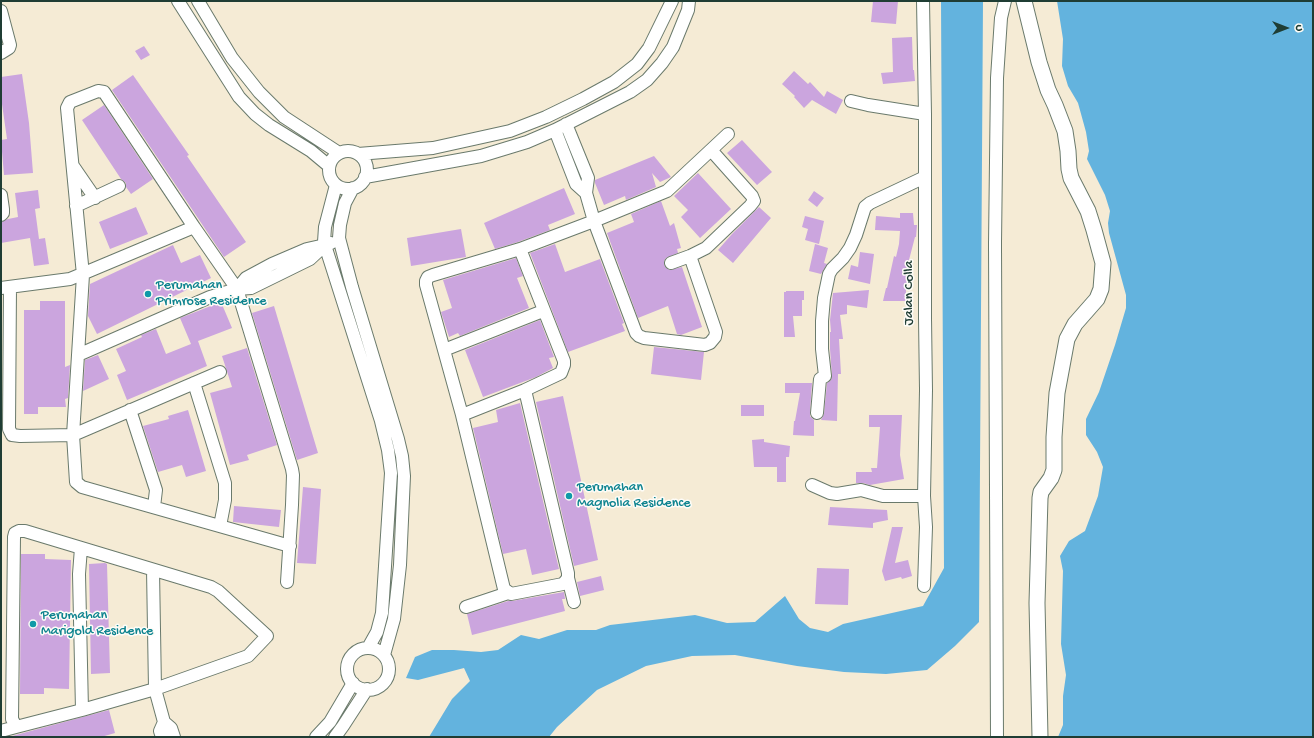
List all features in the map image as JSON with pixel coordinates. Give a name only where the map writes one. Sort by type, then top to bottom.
[{"type":"street","points":[[178,1],[239,97],[268,125],[310,151],[329,166]]},
{"type":"street","points":[[198,1],[232,58],[259,92],[284,117],[339,153]]},
{"type":"street","points":[[358,154],[365,162],[366,166],[365,177],[362,182],[353,188],[347,189],[336,185],[330,176],[329,166],[331,161],[339,153],[349,151],[358,154],[433,148],[448,145],[510,131],[583,99],[614,82],[636,64],[649,48],[672,1]]},
{"type":"street","points":[[365,177],[482,156],[527,142],[630,92],[647,80],[662,63],[673,47],[688,10],[689,1]]},
{"type":"street","name":"Jalan Colla","points":[[923,1],[926,390],[924,496],[926,527],[924,586]]},
{"type":"street","points":[[997,737],[995,244],[997,86],[1001,18],[1005,1]]},
{"type":"street","points":[[1024,1],[1039,62],[1048,90],[1065,131],[1068,151],[1068,169],[1088,212],[1103,264],[1101,288],[1097,299],[1075,324],[1067,339],[1057,393],[1054,437],[1054,470],[1052,478],[1041,492],[1040,498],[1037,603],[1040,737]]},
{"type":"street","points":[[1,11],[10,46],[1,53]]},
{"type":"street","points":[[287,582],[290,546],[293,475],[237,289],[104,92],[98,91],[70,102],[67,108],[83,275],[73,435],[76,482],[82,487],[290,546]]},
{"type":"street","points":[[851,101],[925,114]]},
{"type":"street","points":[[566,124],[588,178],[586,193],[594,221],[636,333],[639,336],[644,338],[705,345],[710,343],[715,337],[716,332],[690,256]]},
{"type":"street","points":[[554,130],[576,184],[586,193]]},
{"type":"street","points":[[508,593],[504,589],[462,415],[426,285],[428,277],[520,249],[667,191],[728,134]]},
{"type":"street","points":[[448,145],[452,162]]},
{"type":"street","points":[[671,263],[706,248],[750,206],[754,200],[711,150]]},
{"type":"street","points":[[72,165],[95,198]]},
{"type":"street","points":[[817,413],[820,380],[825,376],[822,349],[822,321],[824,298],[829,274],[850,248],[865,207],[870,203],[925,177]]},
{"type":"street","points":[[336,185],[325,227],[324,242],[381,421],[390,465],[391,480],[382,613],[378,632],[368,648]]},
{"type":"street","points":[[76,206],[119,186]]},
{"type":"street","points":[[353,188],[345,203],[340,225],[339,238],[398,439],[402,456],[404,476],[400,565],[394,619],[384,656]]},
{"type":"street","points":[[1,195],[3,209],[1,215]]},
{"type":"street","points":[[194,227],[83,275],[70,279],[6,287],[10,432],[15,436],[73,435],[220,372]]},
{"type":"street","points":[[78,355],[210,297],[237,289],[251,288],[310,259],[325,245],[339,238]]},
{"type":"street","points":[[462,415],[556,376],[561,373],[564,365],[564,361],[520,249]]},
{"type":"street","points":[[444,350],[543,310]]},
{"type":"street","points":[[194,383],[225,483],[225,500],[220,526]]},
{"type":"street","points":[[525,390],[574,602]]},
{"type":"street","points":[[130,410],[156,490],[154,507]]},
{"type":"street","points":[[812,485],[830,493],[837,494],[861,490],[883,496],[924,496]]},
{"type":"street","points":[[1,731],[82,710],[155,689],[248,656],[267,636],[218,590],[211,587],[24,531],[19,531],[15,533],[14,537],[12,719],[16,727]]},
{"type":"street","points":[[81,548],[79,574],[82,710]]},
{"type":"street","points":[[153,570],[155,689],[164,722],[171,728],[174,737]]},
{"type":"street","points":[[466,607],[508,593],[515,594],[563,584],[568,578]]},
{"type":"street","points":[[368,648],[379,651],[387,661],[388,667],[386,678],[378,687],[373,689],[361,688],[353,683],[347,671],[349,660],[356,651],[368,648]]},
{"type":"street","points":[[316,737],[330,722],[353,683]]},
{"type":"street","points":[[335,737],[367,689]]},
{"type":"street","points":[[162,737],[160,731],[164,722]]},
{"type":"water","points":[[941,1],[983,1],[979,622],[955,646],[927,670],[886,674],[844,672],[797,666],[735,655],[692,656],[646,666],[597,690],[557,727],[549,737],[429,737],[452,699],[470,681],[464,668],[418,680],[406,678],[415,657],[432,650],[481,652],[498,650],[521,635],[539,639],[567,630],[596,630],[610,625],[695,615],[727,623],[755,622],[785,596],[799,619],[810,628],[828,632],[843,624],[923,606],[944,568]]},
{"type":"water","points":[[1057,1],[1313,1],[1313,737],[1058,737],[1063,725],[1063,696],[1066,675],[1061,644],[1063,571],[1060,556],[1069,541],[1085,531],[1098,496],[1103,467],[1097,452],[1086,435],[1086,419],[1099,392],[1115,345],[1126,308],[1126,295],[1109,233],[1108,223],[1110,211],[1105,195],[1087,159],[1089,151],[1086,132],[1078,103],[1068,86],[1062,66],[1063,39]]},
{"type":"building","points":[[873,1],[898,1],[896,24],[871,22]]},
{"type":"building","points":[[912,37],[913,70],[915,81],[883,84],[881,73],[893,72],[892,38]]},
{"type":"building","points":[[144,46],[150,55],[141,60],[135,51]]},
{"type":"building","points":[[794,71],[808,84],[810,82],[824,97],[827,91],[843,100],[836,114],[812,100],[804,108],[794,97],[795,96],[782,84]]},
{"type":"building","points":[[22,74],[29,123],[33,173],[4,175],[1,140],[7,139],[1,97],[1,77]]},
{"type":"building","points":[[133,75],[189,155],[187,156],[246,242],[224,257],[112,90]]},
{"type":"building","points":[[104,105],[153,179],[131,194],[126,187],[126,183],[121,179],[82,120]]},
{"type":"building","points":[[742,140],[772,172],[757,185],[727,153]]},
{"type":"building","points":[[654,156],[671,177],[660,182],[652,173],[656,187],[626,200],[625,196],[604,205],[595,180]]},
{"type":"building","points":[[698,173],[731,209],[700,238],[681,217],[688,210],[674,196]]},
{"type":"building","points":[[564,188],[575,214],[548,225],[550,230],[495,249],[484,223]]},
{"type":"building","points":[[38,190],[40,208],[35,209],[39,239],[45,238],[49,264],[34,266],[30,238],[1,243],[1,222],[18,217],[15,193]]},
{"type":"building","points":[[814,191],[824,198],[817,207],[808,200]]},
{"type":"building","points":[[661,201],[670,226],[674,223],[681,248],[677,249],[678,253],[666,258],[664,265],[670,270],[682,267],[702,327],[681,335],[677,334],[668,306],[638,318],[607,233],[634,222],[631,214]]},
{"type":"building","points":[[136,207],[148,234],[110,249],[99,222]]},
{"type":"building","points":[[759,207],[771,218],[733,263],[718,250]]},
{"type":"building","points":[[900,213],[913,213],[914,225],[917,225],[916,237],[909,260],[913,261],[906,286],[906,301],[883,301],[894,256],[896,257],[900,231],[875,230],[876,216],[900,218]]},
{"type":"building","points":[[805,216],[824,221],[819,244],[805,240],[808,229],[802,227]]},
{"type":"building","points":[[461,229],[466,257],[411,266],[407,238]]},
{"type":"building","points":[[555,244],[565,272],[600,259],[624,323],[622,324],[625,331],[568,352],[530,253]]},
{"type":"building","points":[[815,244],[828,248],[824,263],[827,264],[821,274],[809,271]]},
{"type":"building","name":"Perumahan Primrose Residence","points":[[173,245],[181,263],[200,255],[211,278],[97,334],[88,316],[90,284]]},
{"type":"building","points":[[860,252],[874,254],[870,284],[848,279],[851,265],[858,267]]},
{"type":"building","points":[[516,258],[523,276],[517,278],[529,308],[460,336],[458,333],[449,337],[441,312],[452,308],[443,280]]},
{"type":"building","points":[[869,290],[867,308],[847,305],[847,314],[840,315],[843,339],[839,339],[841,374],[838,374],[837,421],[821,420],[824,414],[827,383],[831,380],[832,376],[830,320],[833,293]]},
{"type":"building","points":[[804,291],[804,300],[802,300],[802,316],[793,316],[795,337],[784,337],[784,292]]},
{"type":"building","points":[[40,301],[65,301],[65,367],[70,365],[68,398],[65,399],[66,407],[38,407],[38,414],[24,414],[24,310],[40,310]]},
{"type":"building","points":[[221,302],[232,328],[198,341],[207,366],[127,400],[117,375],[126,371],[116,349],[142,337],[141,335],[156,329],[166,354],[191,344],[180,318]]},
{"type":"building","points":[[274,306],[318,453],[297,460],[252,313]]},
{"type":"building","points":[[540,320],[554,357],[549,358],[553,368],[536,377],[483,397],[465,350]]},
{"type":"building","points":[[654,347],[704,352],[701,380],[651,374]]},
{"type":"building","points":[[247,348],[277,445],[247,455],[249,460],[230,465],[210,393],[232,387],[222,356]]},
{"type":"building","points":[[98,355],[109,379],[83,391],[85,360]]},
{"type":"building","points":[[785,383],[812,383],[810,416],[814,420],[814,436],[793,435],[794,421],[800,393],[785,393]]},
{"type":"building","name":"Perumahan Magnolia Residence","points":[[563,396],[598,560],[574,566],[536,402]]},
{"type":"building","points":[[520,403],[559,569],[532,575],[526,549],[503,554],[473,428],[498,422],[496,410]]},
{"type":"building","points":[[741,405],[764,405],[764,416],[741,416]]},
{"type":"building","points":[[188,410],[206,471],[186,477],[182,465],[158,472],[143,426],[169,419],[168,416]]},
{"type":"building","points":[[869,415],[902,415],[900,455],[904,479],[870,485],[856,483],[856,472],[872,472],[871,468],[877,468],[880,427],[869,427]]},
{"type":"building","points":[[764,439],[764,442],[790,446],[789,457],[786,457],[786,482],[777,482],[777,467],[754,467],[752,440]]},
{"type":"building","points":[[303,487],[321,489],[316,564],[297,563]]},
{"type":"building","points":[[234,506],[281,510],[279,527],[233,522]]},
{"type":"building","points":[[830,507],[887,510],[888,520],[873,523],[873,528],[828,525]]},
{"type":"building","points":[[892,527],[903,527],[895,563],[908,560],[912,576],[885,581],[882,571]]},
{"type":"building","points":[[21,554],[45,554],[45,559],[71,560],[69,689],[44,688],[44,694],[20,694]]},
{"type":"building","name":"Perumahan Marigold Residence","points":[[89,564],[107,564],[110,673],[91,674]]},
{"type":"building","points":[[817,568],[849,569],[848,605],[815,604]]},
{"type":"building","points":[[601,576],[604,590],[580,596],[577,582]]},
{"type":"building","points":[[564,592],[565,599],[562,599],[565,611],[472,635],[467,614],[508,601]]},
{"type":"building","points":[[109,710],[115,733],[101,737],[12,737],[12,736]]},
{"type":"place","name":"Perumahan Primrose Residence","points":[[148,294]]},
{"type":"place","name":"Perumahan Magnolia Residence","points":[[569,496]]},
{"type":"place","name":"Perumahan Marigold Residence","points":[[33,624]]}]
